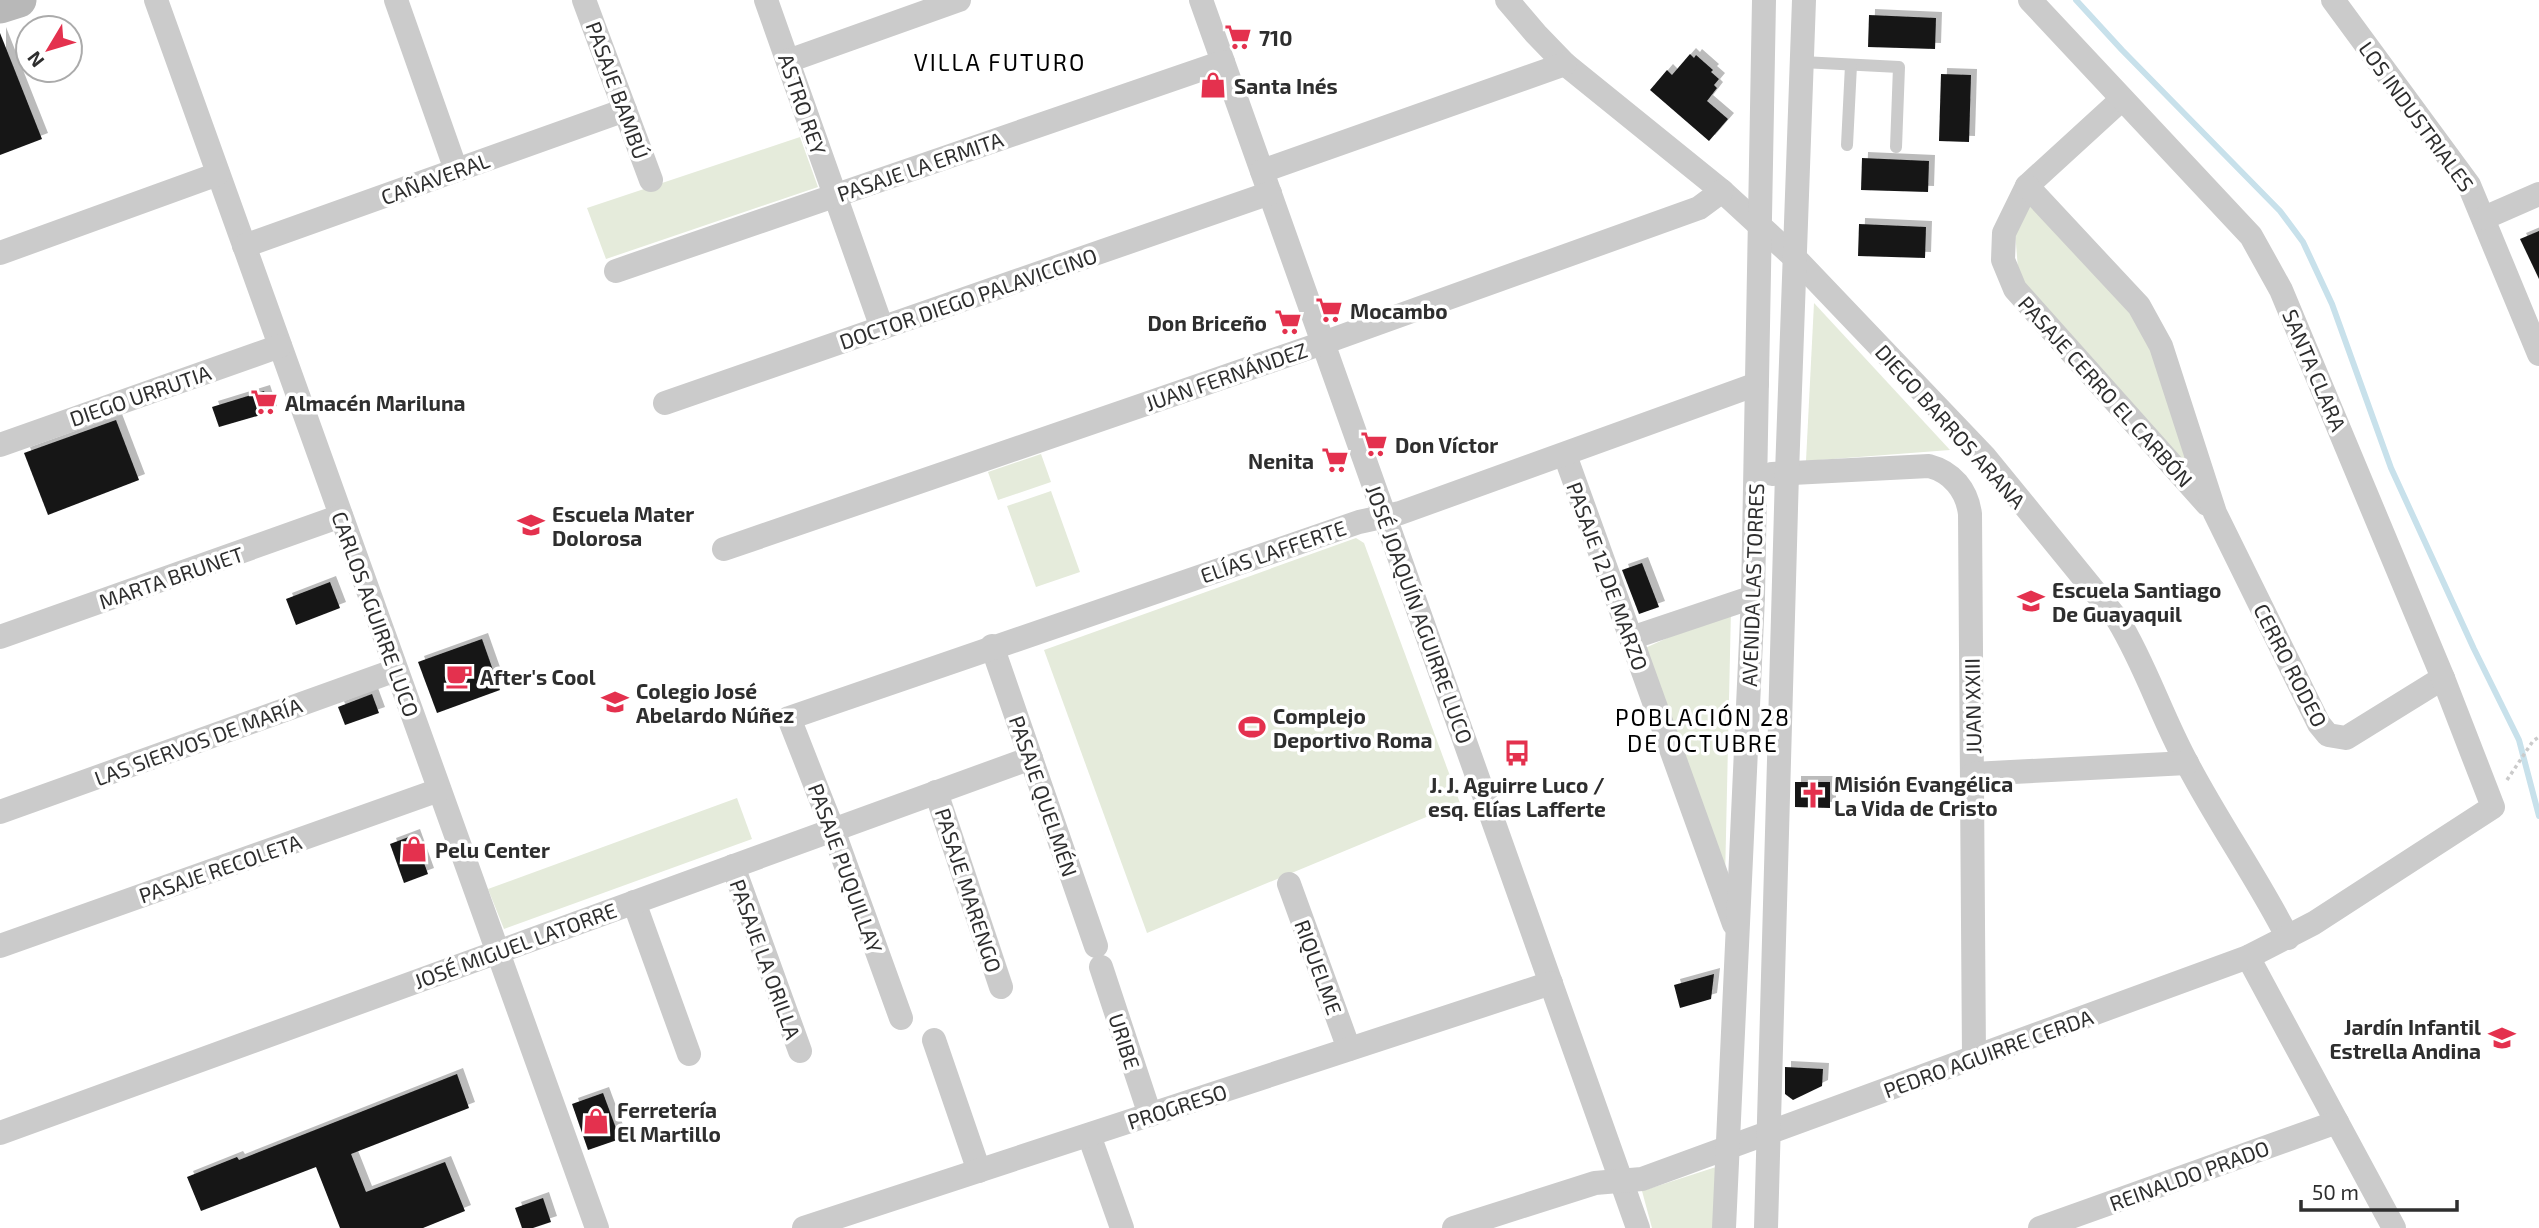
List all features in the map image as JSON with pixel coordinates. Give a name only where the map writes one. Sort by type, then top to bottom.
[{"type":"main road","points":[[0,6],[19,0]]},
{"type":"street","name":"CARLOS AGUIRRE LUCO","points":[[156,0],[597,1228]]},
{"type":"street","points":[[396,0],[456,170]]},
{"type":"street","name":"PASAJE BAMBÚ","points":[[584,0],[651,180]]},
{"type":"street","name":"ASTRO REY","points":[[766,0],[882,328]]},
{"type":"street","points":[[788,61],[959,0]]},
{"type":"street","name":"JOSÉ JOAQUÍN AGUIRRE LUCO","points":[[1201,0],[1638,1228]]},
{"type":"street","name":"DIEGO BARROS ARANA","points":[[1507,0],[1565,64],[1722,191],[1796,259],[1985,457],[2118,620],[2133,643],[2187,764],[2288,938]]},
{"type":"street","name":"AVENIDA LAS TORRES","points":[[1724,1228],[1753,597],[1764,0]]},
{"type":"street","name":"AVENIDA LAS TORRES","points":[[1766,1228],[1787,473],[1804,0]]},
{"type":"street","name":"SANTA CLARA","points":[[2030,0],[2251,236],[2281,290],[2443,678],[2493,807]]},
{"type":"street","name":"LOS INDUSTRIALES","points":[[2333,0],[2469,185],[2539,354]]},
{"type":"street","name":"PASAJE LA ERMITA","points":[[616,271],[1223,62]]},
{"type":"street","name":"DOCTOR DIEGO PALAVICCINO","points":[[666,403],[882,328],[1266,182],[1565,64]]},
{"type":"street","points":[[2121,100],[2027,186],[2139,306],[2161,346],[2215,513]]},
{"type":"street","points":[[1760,109],[1801,111]]},
{"type":"street","name":"CAÑAVERAL","points":[[244,246],[625,110]]},
{"type":"street","points":[[0,253],[218,174]]},
{"type":"street","name":"PASAJE CERRO EL CARBÓN","points":[[2027,186],[2004,233],[2003,260],[2015,289],[2215,513]]},
{"type":"street","name":"JUAN FERNÁNDEZ","points":[[724,549],[1323,343],[1699,208],[1722,191]]},
{"type":"street","points":[[2484,218],[2539,194]]},
{"type":"street","name":"DIEGO URRUTIA","points":[[0,444],[280,346]]},
{"type":"street","name":"ELÍAS LAFFERTE","points":[[789,718],[1359,522],[1401,513],[1757,384]]},
{"type":"street","name":"PASAJE 12 DE MARZO","points":[[1565,455],[1738,934]]},
{"type":"street","name":"JUAN XXIII","points":[[1787,473],[1929,466],[1944,471],[1967,498],[1970,514],[1974,1058]]},
{"type":"street","points":[[1756,475],[1787,473]]},
{"type":"street","name":"CERRO RODEO","points":[[2215,513],[2319,724],[2328,735],[2346,738],[2443,678]]},
{"type":"street","name":"MARTA BRUNET","points":[[0,637],[341,516]]},
{"type":"street","points":[[1631,639],[1753,597]]},
{"type":"street","name":"PASAJE QUELMÉN","points":[[992,646],[1099,957]]},
{"type":"street","name":"LAS SIERVOS DE MARÍA","points":[[0,812],[396,670]]},
{"type":"street","name":"PASAJE PUQUILLAY","points":[[789,718],[901,1018]]},
{"type":"street","name":"JOSÉ MIGUEL LATORRE","points":[[0,1133],[1031,758]]},
{"type":"street","points":[[1973,775],[2187,764]]},
{"type":"street","name":"PASAJE RECOLETA","points":[[0,946],[439,790]]},
{"type":"street","name":"PASAJE MARENGO","points":[[936,792],[1001,987]]},
{"type":"street","name":"PEDRO AGUIRRE CERDA","points":[[1454,1228],[1595,1182],[1642,1179],[2248,957],[2288,938],[2493,807]]},
{"type":"street","name":"PASAJE LA ORILLA","points":[[733,866],[800,1051]]},
{"type":"street","name":"RIQUELME","points":[[1289,884],[1349,1049]]},
{"type":"street","points":[[634,902],[689,1054]]},
{"type":"street","name":"URIBE","points":[[1099,957],[1150,1115]]},
{"type":"street","points":[[2248,957],[2394,1228]]},
{"type":"street","name":"PROGRESO","points":[[804,1228],[1551,983]]},
{"type":"street","points":[[934,1040],[979,1171]]},
{"type":"street","name":"REINALDO PRADO","points":[[2040,1228],[2337,1122]]},
{"type":"street","points":[[1089,1135],[1122,1228]]},
{"type":"lane","points":[[1802,62],[1899,67],[1896,147]]},
{"type":"lane","points":[[1847,145],[1852,65]]},
{"type":"path","points":[[2507,779],[2533,741],[2539,737]]},
{"type":"green space","points":[[800,137],[818,187],[606,259],[587,208]]},
{"type":"green space","points":[[2033,199],[2136,311],[2203,488],[2019,282],[2015,231]]},
{"type":"green space","points":[[1814,303],[1950,450],[1806,461]]},
{"type":"green space","points":[[1041,454],[1051,482],[998,500],[988,472]]},
{"type":"green space","points":[[1051,491],[1080,572],[1036,587],[1007,506]]},
{"type":"green space","name":"Complejo Deportivo Roma","points":[[1356,538],[1364,543],[1460,803],[1147,933],[1044,650]]},
{"type":"green space","points":[[1731,609],[1725,880],[1643,649]]},
{"type":"green space","points":[[737,798],[752,839],[504,929],[488,889]]},
{"type":"green space","points":[[1716,1167],[1713,1228],[1652,1228],[1642,1191]]},
{"type":"building","points":[[1869,15],[1936,18],[1935,49],[1868,47]]},
{"type":"building","points":[[0,33],[14,68],[14,84],[20,84],[42,139],[0,155]]},
{"type":"building","points":[[1690,54],[1694,58],[1696,55],[1719,79],[1714,85],[1717,88],[1707,101],[1728,119],[1709,141],[1650,90],[1667,70],[1672,75]]},
{"type":"building","points":[[1941,74],[1971,75],[1969,142],[1939,141]]},
{"type":"building","points":[[1862,158],[1929,161],[1928,192],[1861,190]]},
{"type":"building","points":[[1859,224],[1926,227],[1925,258],[1858,256]]},
{"type":"building","points":[[2539,231],[2539,279],[2520,239]]},
{"type":"building","points":[[264,391],[271,412],[219,427],[212,407]]},
{"type":"building","points":[[116,420],[139,480],[48,515],[24,453]]},
{"type":"building","points":[[1642,563],[1659,607],[1639,614],[1622,570]]},
{"type":"building","points":[[330,582],[340,608],[296,625],[286,599]]},
{"type":"building","name":"After's Cool","points":[[482,639],[500,690],[437,713],[418,662]]},
{"type":"building","points":[[372,694],[379,713],[345,725],[338,707]]},
{"type":"building","name":"Misión Evangélica La Vida de Cristo","points":[[1795,782],[1830,782],[1830,808],[1795,807]]},
{"type":"building","points":[[414,835],[428,874],[404,883],[390,844]]},
{"type":"building","points":[[1714,974],[1711,999],[1680,1008],[1674,985]]},
{"type":"building","points":[[1785,1067],[1823,1069],[1822,1086],[1793,1100],[1785,1094]]},
{"type":"building","points":[[457,1074],[469,1108],[351,1154],[366,1192],[445,1162],[465,1211],[423,1228],[340,1228],[316,1167],[201,1211],[187,1177],[237,1157],[239,1160]]},
{"type":"building","name":"Ferretería El Martillo","points":[[603,1093],[620,1139],[588,1150],[572,1104]]},
{"type":"building","points":[[543,1198],[551,1222],[533,1228],[522,1228],[515,1208]]},
{"type":"waterway","points":[[2076,0],[2280,211],[2303,242],[2332,304],[2391,468],[2519,740],[2539,816]]},
{"type":"place","name":"710","points":[[1238,37]]},
{"type":"place","name":"Santa Inés","points":[[1213,85]]},
{"type":"place","name":"Mocambo","points":[[1329,310]]},
{"type":"place","name":"Don Briceño","points":[[1288,322]]},
{"type":"place","name":"Almacén Mariluna","points":[[264,402]]},
{"type":"place","name":"Don Víctor","points":[[1374,444]]},
{"type":"place","name":"Nenita","points":[[1335,460]]},
{"type":"place","name":"Escuela Mater Dolorosa","points":[[531,525]]},
{"type":"place","name":"Escuela Santiago De Guayaquil","points":[[2031,601]]},
{"type":"place","name":"After's Cool","points":[[459,676]]},
{"type":"place","name":"Colegio José Abelardo Núñez","points":[[615,702]]},
{"type":"place","name":"Complejo Deportivo Roma","points":[[1252,727]]},
{"type":"place","name":"J. J. Aguirre Luco / esq. Elías Lafferte","points":[[1517,753]]},
{"type":"place","name":"Misión Evangélica La Vida de Cristo","points":[[1813,795]]},
{"type":"place","name":"Pelu Center","points":[[414,849]]},
{"type":"place","name":"Jardín Infantil Estrella Andina","points":[[2502,1038]]},
{"type":"place","name":"Ferretería El Martillo","points":[[596,1121]]},
{"type":"district","name":"VILLA FUTURO","points":[[1000,62]]},
{"type":"district","name":"POBLACIÓN 28 DE OCTUBRE","points":[[1703,730]]}]
